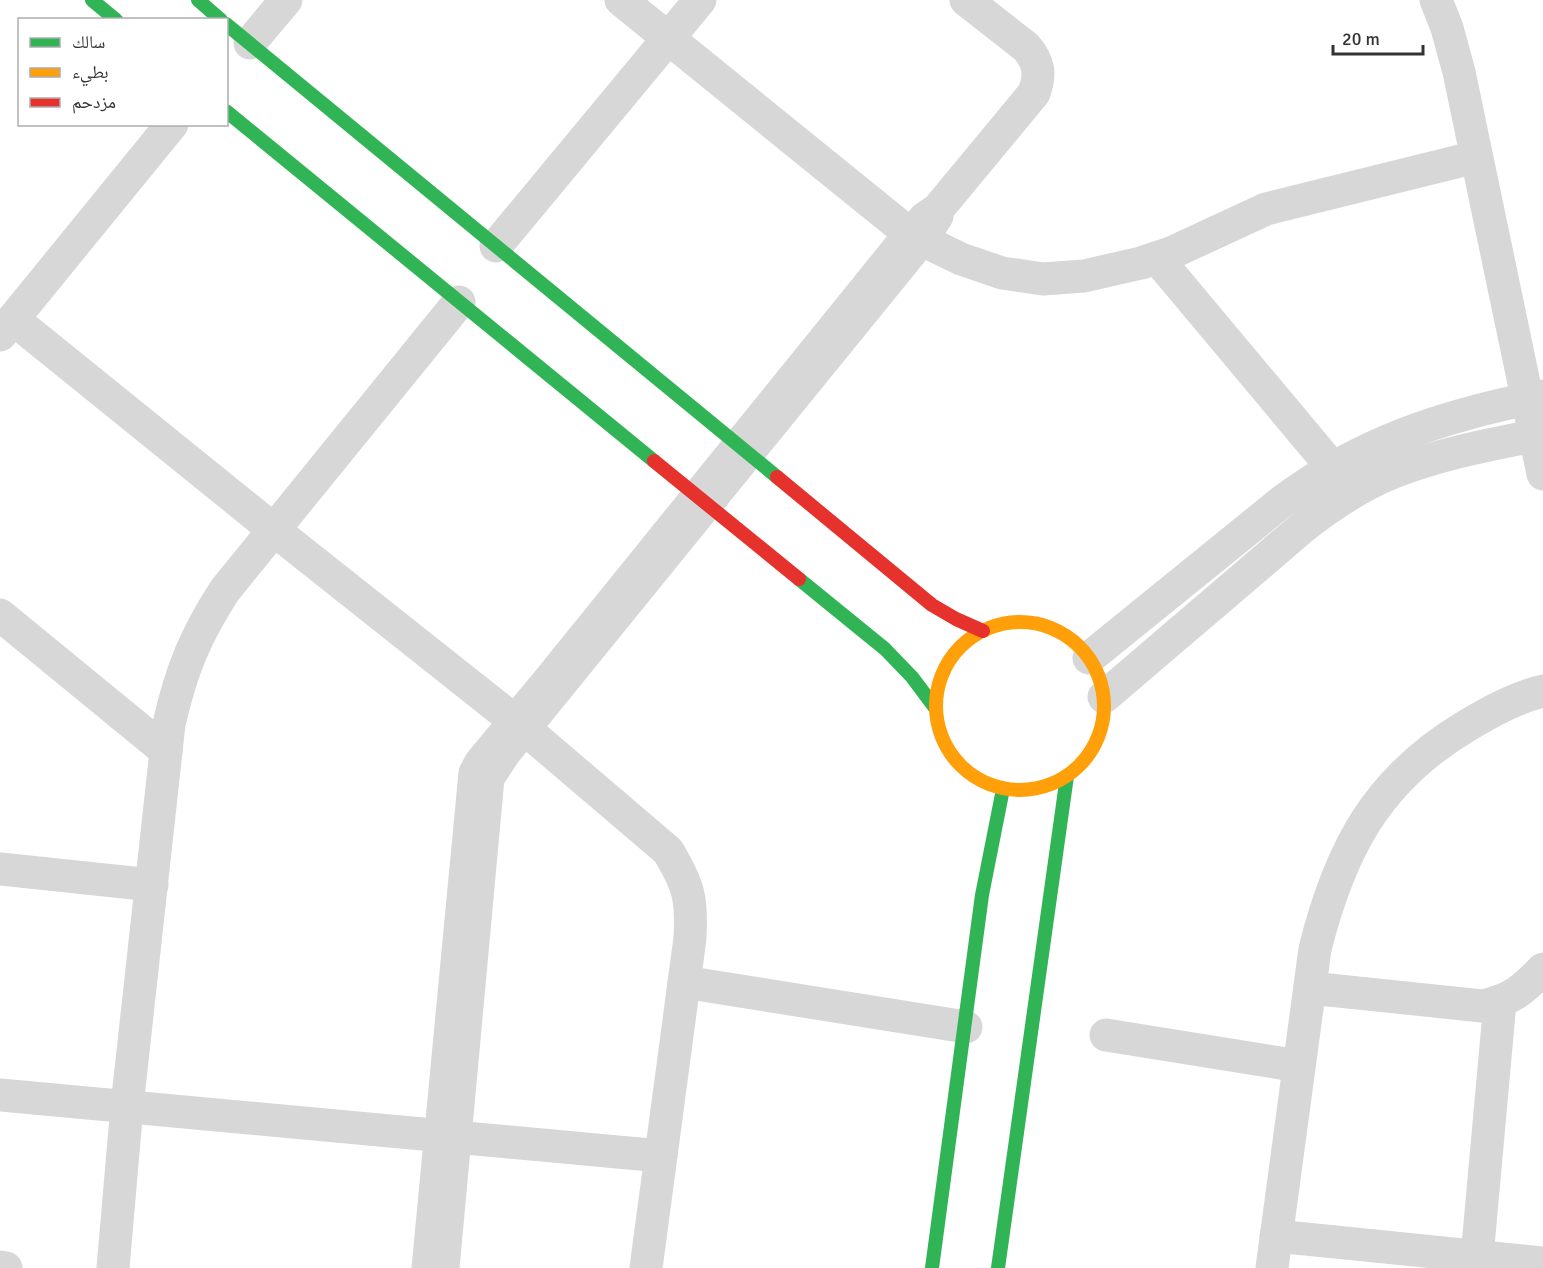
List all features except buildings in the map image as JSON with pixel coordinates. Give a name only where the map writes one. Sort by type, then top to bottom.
[{"type":"street","points":[[92,0],[114,18]]},
{"type":"street","points":[[198,0],[220,18]]},
{"type":"street","points":[[286,0],[238,33],[932,605],[983,631]]},
{"type":"street","points":[[621,0],[915,237],[960,259],[1002,273],[1043,279],[1084,276],[1164,256],[1266,209],[1476,157]]},
{"type":"street","points":[[496,246],[700,0]]},
{"type":"street","points":[[443,1268],[448,1136],[472,785],[481,762],[520,725],[915,237],[925,218],[938,209],[1034,93],[1039,68],[1034,56],[1026,47],[966,0]]},
{"type":"street","points":[[1436,0],[1447,28],[1459,72],[1476,157],[1535,397],[1543,474]]},
{"type":"street","points":[[228,113],[892,656],[912,677],[936,709]]},
{"type":"street","points":[[170,126],[6,327],[274,530],[520,725],[668,851],[684,878],[691,907],[686,974],[646,1268]]},
{"type":"street","points":[[1164,256],[1338,464]]},
{"type":"street","points":[[114,1268],[127,1106],[169,724],[189,654],[205,621],[225,591],[459,302]]},
{"type":"street","points":[[1089,658],[1304,484],[1338,464],[1378,443],[1414,430],[1535,397]]},
{"type":"street","points":[[1104,697],[1303,526],[1331,505],[1394,472],[1420,463],[1539,435]]},
{"type":"street","points":[[0,615],[165,759]]},
{"type":"street","points":[[1021,622],[1041,625],[1060,632],[1076,643],[1089,658],[1102,684],[1104,697],[1104,720],[1097,741],[1084,761],[1067,776],[1047,786],[1026,791],[1003,789],[981,782],[963,769],[949,751],[939,731],[936,709],[938,685],[948,663],[963,645],[983,631],[1002,624],[1021,622]]},
{"type":"street","points":[[0,632],[165,759]]},
{"type":"street","points":[[1272,1268],[1315,949],[1338,874],[1355,839],[1376,805],[1401,775],[1442,741],[1487,713],[1543,691]]},
{"type":"street","points":[[998,1268],[1067,776]]},
{"type":"street","points":[[932,1268],[987,859],[1003,789]]},
{"type":"street","points":[[0,870],[151,892]]},
{"type":"street","points":[[0,883],[151,892]]},
{"type":"street","points":[[1310,988],[1482,1006],[1500,1002],[1516,994],[1543,969]]},
{"type":"street","points":[[686,974],[967,1019]]},
{"type":"street","points":[[1477,1262],[1500,1002]]},
{"type":"street","points":[[1106,1035],[1299,1066]]},
{"type":"street","points":[[0,1095],[661,1156]]},
{"type":"street","points":[[428,1268],[448,1136]]},
{"type":"street","points":[[1276,1236],[1477,1262],[1543,1263]]},
{"type":"street","points":[[0,1268],[6,1268]]},
{"type":"traffic: fast","points":[[92,0],[114,18]]},
{"type":"traffic: fast","points":[[198,0],[219,18]]},
{"type":"traffic: fast","points":[[228,26],[777,477]]},
{"type":"traffic: fast","points":[[228,113],[654,461]]},
{"type":"traffic: fast","points":[[799,579],[885,649],[912,677],[936,709]]},
{"type":"traffic: fast","points":[[998,1268],[1067,776]]},
{"type":"traffic: fast","points":[[932,1268],[982,895],[1003,789]]},
{"type":"traffic: slow","points":[[1020,622],[1052,628],[1067,636],[1079,647],[1090,659],[1098,674],[1104,706],[1098,738],[1090,753],[1079,765],[1067,776],[1052,784],[1020,790],[988,784],[973,776],[961,765],[950,753],[942,738],[936,706],[942,674],[950,659],[961,647],[973,636],[988,628],[1020,622]]},
{"type":"traffic: jam","points":[[654,461],[799,579]]},
{"type":"traffic: jam","points":[[777,477],[932,605],[983,631]]}]
